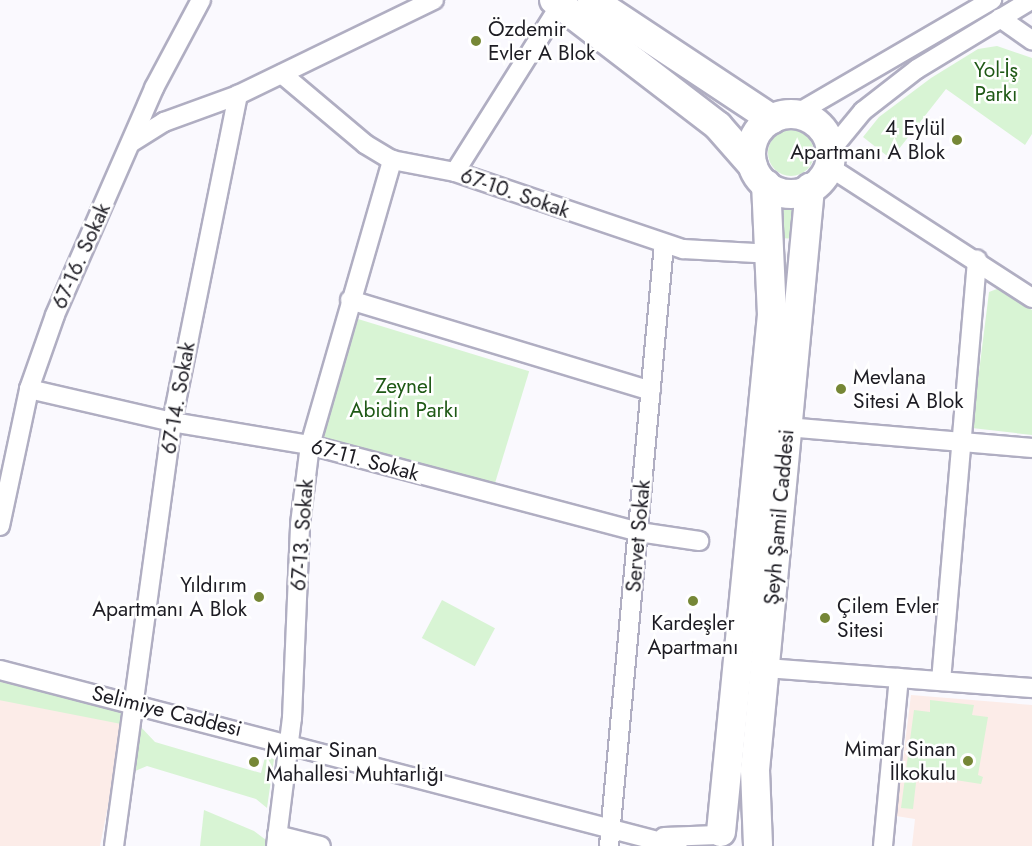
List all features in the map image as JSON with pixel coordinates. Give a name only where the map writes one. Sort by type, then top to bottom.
[{"type":"main road","points":[[557,2],[718,126],[760,175],[788,193],[810,188],[830,159],[821,128],[784,116],[592,0]]},
{"type":"main road","points":[[760,175],[754,141],[784,116]]},
{"type":"main road","name":"Şeyh Şamil Caddesi","points":[[717,838],[753,534],[773,254],[760,175]]},
{"type":"main road","name":"Şeyh Şamil Caddesi","points":[[758,846],[755,770],[810,188]]},
{"type":"main road","points":[[717,838],[740,828],[758,846]]},
{"type":"street","name":"67-16. Sokak","points":[[0,526],[29,389],[55,315],[130,144],[201,0]]},
{"type":"street","points":[[130,144],[164,122],[238,95],[434,0]]},
{"type":"street","points":[[1031,0],[917,69],[863,111],[830,159],[1032,298]]},
{"type":"street","points":[[455,172],[557,2]]},
{"type":"street","points":[[784,116],[981,2]]},
{"type":"street","points":[[1000,18],[1032,40]]},
{"type":"street","name":"67-10. Sokak","points":[[282,74],[365,144],[392,160],[455,172],[664,244],[773,254]]},
{"type":"street","name":"67-14. Sokak","points":[[114,846],[172,422],[238,95]]},
{"type":"street","name":"67-13. Sokak","points":[[276,841],[289,742],[300,524],[310,445],[392,160]]},
{"type":"street","name":"Servet Sokak","points":[[609,846],[664,244]]},
{"type":"street","points":[[941,681],[959,441],[977,260]]},
{"type":"street","points":[[350,300],[651,391]]},
{"type":"street","name":"67-11. Sokak","points":[[29,389],[172,422],[310,445],[639,532],[699,541]]},
{"type":"street","points":[[787,427],[1032,448]]},
{"type":"street","points":[[765,668],[1032,688]]},
{"type":"street","name":"Selimiye Caddesi","points":[[0,670],[134,702],[647,835],[677,846]]},
{"type":"street","points":[[883,846],[899,678]]},
{"type":"street","name":"Selimiye Caddesi","points":[[647,835],[717,838]]},
{"type":"street","points":[[276,841],[321,846]]},
{"type":"shaded area","points":[[0,680],[128,705],[100,846],[0,846]]},
{"type":"shaded area","name":"Mimar Sinan İlkokulu","points":[[911,695],[1032,705],[1032,846],[912,846],[915,819],[896,816]]},
{"type":"green space","name":"Yol-İş Parkı","points":[[997,46],[1032,58],[1032,134],[1025,145],[946,89],[891,159],[863,137],[879,117],[931,78],[978,49]]},
{"type":"green space","points":[[791,130],[807,137],[814,153],[807,169],[791,176],[775,169],[768,153],[775,137]]},
{"type":"green space","points":[[778,205],[800,207],[797,239],[780,238]]},
{"type":"green space","points":[[1002,287],[1032,310],[1032,435],[972,428],[989,292]]},
{"type":"green space","name":"Zeynel Abidin Parkı","points":[[358,319],[529,371],[492,492],[321,439]]},
{"type":"green space","points":[[442,600],[495,628],[475,666],[422,638]]},
{"type":"green space","points":[[0,682],[125,706],[121,724],[0,700]]},
{"type":"green space","points":[[930,700],[974,705],[972,715],[988,717],[978,775],[983,777],[981,784],[917,774],[913,809],[901,808],[914,710],[930,712]]},
{"type":"green space","points":[[138,724],[155,742],[261,773],[265,757],[274,759],[267,808],[256,799],[147,766],[128,774]]},
{"type":"green space","points":[[204,810],[254,831],[266,840],[265,846],[200,846]]},
{"type":"place","name":"Özdemir Evler A Blok","points":[[476,41]]},
{"type":"place","name":"4 Eylül Apartmanı A Blok","points":[[957,140]]},
{"type":"place","name":"Mevlana Sitesi A Blok","points":[[841,389]]},
{"type":"place","name":"Yıldırım Apartmanı A Blok","points":[[259,597]]},
{"type":"place","name":"Kardeşler Apartmanı","points":[[693,601]]},
{"type":"place","name":"Çilem Evler Sitesi","points":[[825,618]]},
{"type":"place","name":"Mimar Sinan İlkokulu","points":[[968,761]]},
{"type":"place","name":"Mimar Sinan Mahallesi Muhtarlığı","points":[[254,762]]}]
